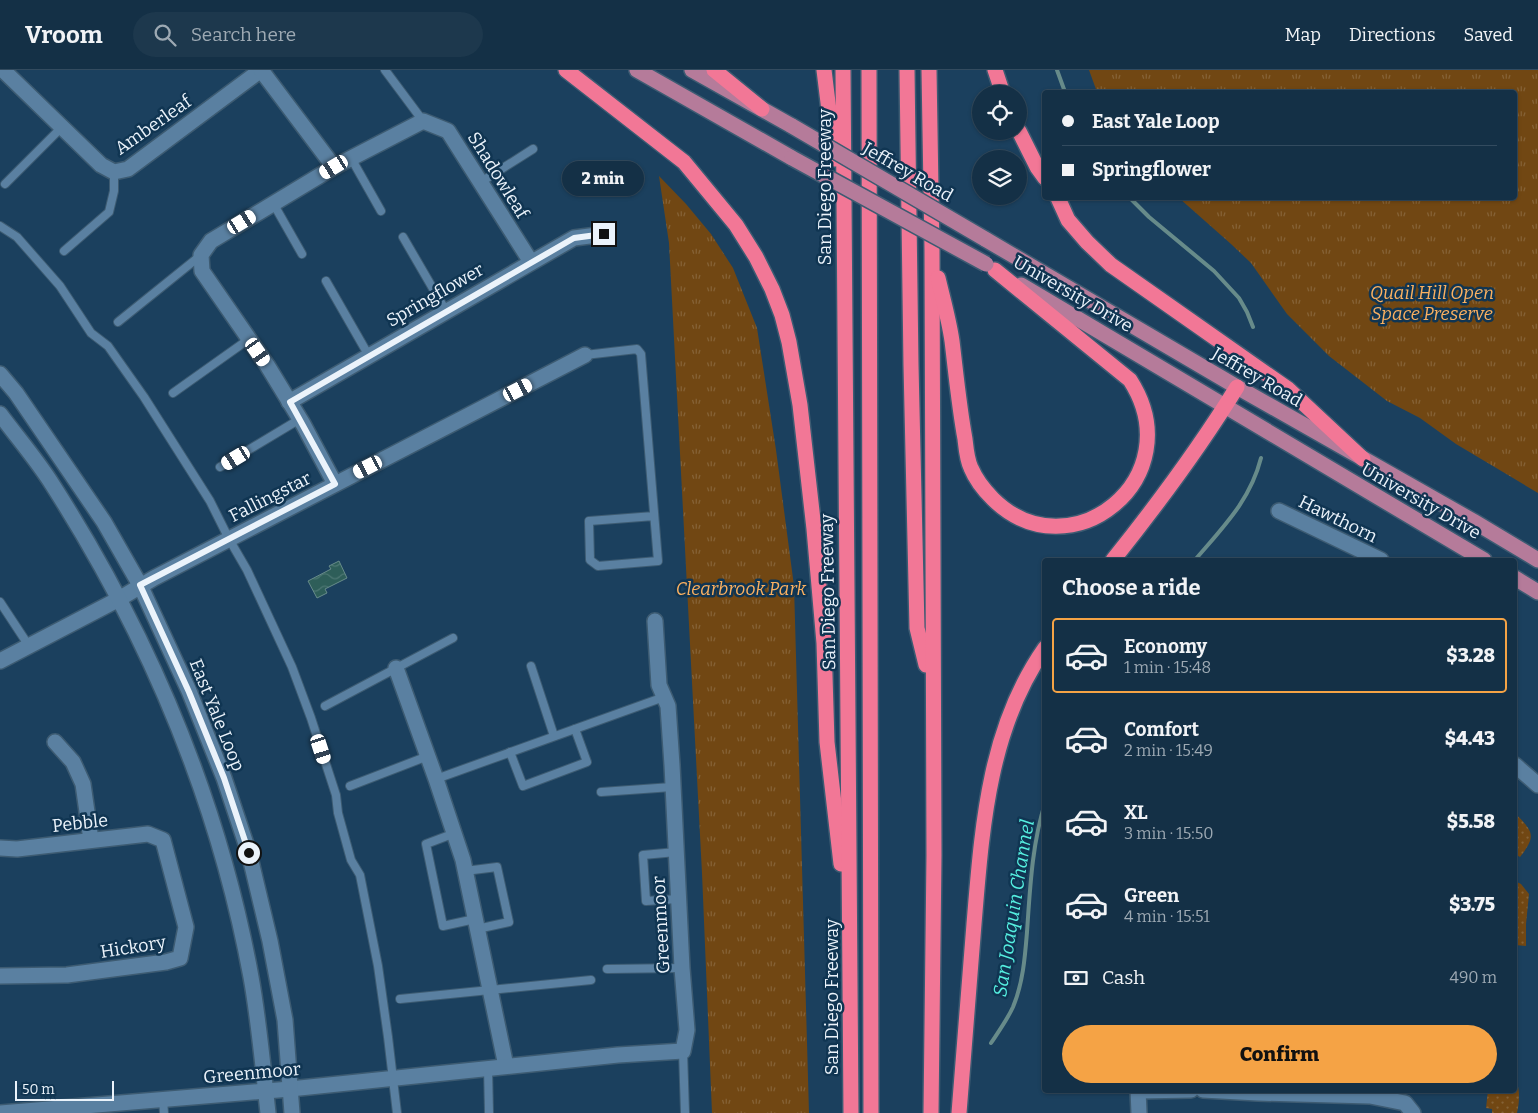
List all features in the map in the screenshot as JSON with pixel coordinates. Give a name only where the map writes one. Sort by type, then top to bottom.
[{"type":"highway","points":[[566,70],[684,162],[736,225],[772,289],[782,315],[789,342],[800,405],[803,448],[814,529],[824,644],[827,742],[850,950]]},
{"type":"highway","points":[[714,70],[762,109]]},
{"type":"highway","points":[[824,70],[843,230]]},
{"type":"highway","name":"San Diego Freeway","points":[[843,70],[851,1113]]},
{"type":"highway","points":[[869,70],[871,1113]]},
{"type":"highway","points":[[907,70],[917,628],[932,688]]},
{"type":"highway","points":[[929,70],[932,250],[934,855],[931,1113]]},
{"type":"highway","points":[[995,70],[1000,85]]},
{"type":"highway","points":[[1024,140],[1042,174]]},
{"type":"highway","points":[[1059,200],[1068,220],[1087,242],[1111,264],[1288,389],[1363,460]]},
{"type":"highway","points":[[932,250],[951,339],[957,399],[970,467],[977,480],[1001,506],[1023,519],[1037,523],[1066,525],[1094,518],[1118,502],[1130,490],[1144,462],[1148,422],[1138,392],[1130,380],[991,267]]},
{"type":"highway","points":[[1115,558],[1156,506],[1212,427],[1237,387]]},
{"type":"highway","points":[[959,1113],[980,860],[989,785],[1014,706],[1026,679],[1042,653]]},
{"type":"main road","name":"University Drive","points":[[637,70],[792,158],[991,267],[1481,558]]},
{"type":"main road","name":"Jeffrey Road","points":[[692,70],[792,126],[1363,460]]},
{"type":"main road","name":"University Drive","points":[[1363,460],[1473,521],[1538,560]]},
{"type":"main road","points":[[1517,579],[1538,592]]},
{"type":"street","name":"Amberleaf","points":[[3,70],[101,165],[114,172],[128,169],[261,70]]},
{"type":"street","points":[[261,70],[334,167]]},
{"type":"street","points":[[335,484],[290,402],[202,271],[201,255],[211,241],[273,203],[334,167],[422,121]]},
{"type":"street","name":"Shadowleaf","points":[[422,121],[448,131],[531,262]]},
{"type":"street","name":"Springflower","points":[[290,402],[574,238],[604,234]]},
{"type":"street","name":"Fallingstar","points":[[0,661],[119,599],[140,585],[585,355]]},
{"type":"street","name":"East Yale Loop","points":[[0,374],[16,393],[104,522],[140,585],[189,692],[224,778],[249,853],[270,941],[285,1020],[292,1113]]},
{"type":"street","points":[[0,414],[52,483],[119,599],[165,692],[197,773],[220,845],[236,907],[251,978],[268,1113]]},
{"type":"street","name":"Hawthorn","points":[[1280,511],[1377,558]]},
{"type":"street","name":"Greenmoor","points":[[0,1113],[164,1106],[266,1091],[506,1066],[618,1055],[683,1052],[687,1030],[668,706],[659,685],[655,620]]},
{"type":"street","points":[[396,668],[428,756],[465,870],[506,1066]]},
{"type":"street","points":[[55,742],[73,762],[83,784],[91,840]]},
{"type":"street","points":[[1517,767],[1538,785]]},
{"type":"street","name":"Pebble","points":[[0,848],[16,849],[148,834],[163,840]]},
{"type":"street","name":"Hickory","points":[[0,976],[67,976],[166,962],[180,958],[186,926],[163,840]]},
{"type":"street","points":[[1138,1093],[1140,1113]]},
{"type":"street","points":[[1258,1093],[1370,1096],[1405,1103],[1413,1113]]},
{"type":"lane","points":[[385,70],[422,121]]},
{"type":"lane","points":[[5,184],[62,127]]},
{"type":"lane","points":[[481,182],[533,150]]},
{"type":"lane","points":[[351,158],[381,211]]},
{"type":"lane","points":[[64,251],[109,212],[114,191],[114,172]]},
{"type":"lane","points":[[273,203],[302,254]]},
{"type":"lane","points":[[0,226],[18,237],[60,286],[92,333],[108,346],[144,397],[210,501],[229,540],[247,570],[292,667],[336,795],[338,813],[351,860],[360,875],[378,966],[396,1113]]},
{"type":"lane","points":[[403,237],[446,311]]},
{"type":"lane","points":[[118,322],[201,255]]},
{"type":"lane","points":[[326,281],[369,356]]},
{"type":"lane","points":[[173,393],[249,339]]},
{"type":"lane","points":[[585,355],[637,349],[642,354],[658,561],[598,566],[590,560],[588,522],[654,516]]},
{"type":"lane","points":[[220,467],[300,419]]},
{"type":"lane","points":[[0,602],[29,646]]},
{"type":"lane","points":[[325,706],[453,638]]},
{"type":"lane","points":[[531,666],[554,736]]},
{"type":"lane","points":[[436,780],[664,697]]},
{"type":"lane","points":[[510,752],[523,786],[587,762],[575,729]]},
{"type":"lane","points":[[350,786],[428,756]]},
{"type":"lane","points":[[601,792],[672,787]]},
{"type":"lane","points":[[454,833],[426,844],[444,926],[509,922],[497,867],[465,870]]},
{"type":"lane","points":[[676,852],[643,855],[646,901],[678,899]]},
{"type":"lane","points":[[607,969],[682,968]]},
{"type":"lane","points":[[400,999],[591,980]]},
{"type":"lane","points":[[683,1052],[684,1113]]},
{"type":"lane","points":[[488,1068],[489,1113]]},
{"type":"green space","name":"Quail Hill Open Space Preserve","points":[[1089,70],[1538,70],[1538,493],[1456,444],[1420,418],[1387,401],[1329,356],[1287,314],[1251,263],[1181,200],[1517,200],[1517,90],[1096,90]]},
{"type":"green space","name":"Clearbrook Park","points":[[659,176],[711,234],[733,268],[757,328],[794,586],[809,1113],[712,1113],[702,873],[669,243]]},
{"type":"green space","points":[[1517,815],[1531,834],[1529,844],[1520,857],[1517,855]]},
{"type":"green space","points":[[1517,882],[1529,894],[1526,946],[1517,945]]},
{"type":"green space","points":[[1517,1082],[1519,1104],[1517,1113],[1492,1113],[1492,1109],[1486,1108],[1488,1093],[1517,1093]]},
{"type":"water","points":[[339,561],[347,578],[325,589],[327,593],[317,598],[308,581],[331,569],[329,566]]},
{"type":"waterway","name":"San Joaquin Channel","points":[[1057,70],[1064,90]]},
{"type":"waterway","name":"San Joaquin Channel","points":[[1132,200],[1149,217],[1214,271],[1239,298],[1253,327]]},
{"type":"waterway","name":"San Joaquin Channel","points":[[1197,558],[1225,525],[1243,500],[1261,458]]},
{"type":"waterway","name":"San Joaquin Channel","points":[[991,1043],[1013,1007],[1021,979],[1034,850],[1042,815]]},
{"type":"route","points":[[249,853],[224,778],[189,692],[140,585],[335,484],[290,402],[574,238],[604,234]]}]
